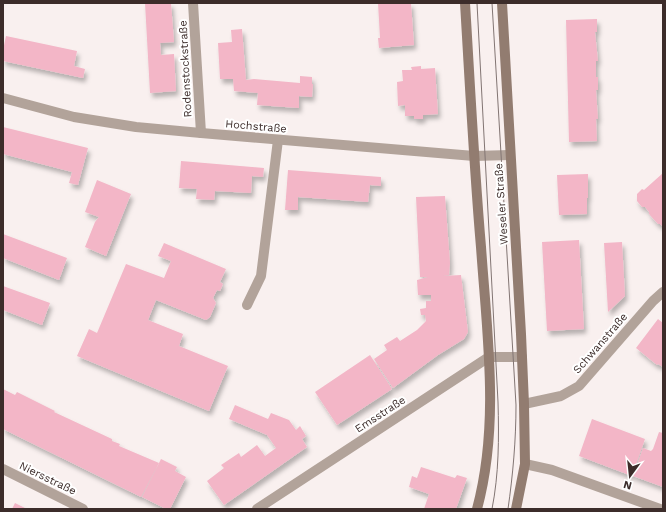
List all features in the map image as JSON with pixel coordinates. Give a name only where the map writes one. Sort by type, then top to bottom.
[{"type":"main road","points":[[466,3],[474,156],[489,357],[490,403],[488,447],[484,486],[477,509]]},
{"type":"main road","name":"Weseler Straße","points":[[502,3],[524,404],[525,464],[516,509]]},
{"type":"street","name":"Rodenstockstraße","points":[[193,3],[201,133]]},
{"type":"street","points":[[502,3],[510,3]]},
{"type":"street","name":"Hochstraße","points":[[3,98],[74,117],[136,127],[474,156],[510,155]]},
{"type":"street","points":[[247,305],[261,276],[278,140]]},
{"type":"street","name":"Schwanstraße","points":[[524,404],[561,396],[579,386],[653,301],[663,292]]},
{"type":"street","points":[[489,357],[522,357]]},
{"type":"street","name":"Emsstraße","points":[[258,509],[489,357]]},
{"type":"street","points":[[525,464],[552,470],[660,509]]},
{"type":"street","name":"Niersstraße","points":[[3,469],[83,509]]},
{"type":"building","points":[[145,3],[171,3],[174,42],[160,43],[161,55],[174,54],[176,91],[150,93]]},
{"type":"building","points":[[378,3],[411,3],[414,45],[379,48],[378,38],[380,38]]},
{"type":"building","points":[[597,19],[597,32],[595,32],[598,61],[596,61],[596,77],[598,77],[598,90],[596,90],[598,119],[596,119],[597,141],[569,142],[566,20]]},
{"type":"building","points":[[242,29],[246,80],[254,79],[300,83],[300,76],[312,77],[312,97],[299,96],[299,108],[257,105],[258,93],[234,91],[233,79],[220,79],[218,43],[232,42],[231,30]]},
{"type":"building","points":[[6,36],[77,51],[74,66],[85,69],[83,78],[3,61],[3,50]]},
{"type":"building","points":[[421,66],[421,69],[435,68],[438,114],[423,115],[423,119],[414,119],[414,116],[405,116],[405,105],[398,106],[397,82],[403,81],[402,70],[412,70],[411,67]]},
{"type":"building","points":[[3,127],[88,148],[78,185],[69,183],[72,172],[3,154]]},
{"type":"building","points":[[181,161],[264,168],[263,177],[252,176],[251,193],[215,191],[214,200],[196,199],[197,189],[179,188]]},
{"type":"building","points":[[288,170],[381,177],[381,186],[370,185],[368,202],[298,197],[298,210],[285,210]]},
{"type":"building","points":[[663,173],[663,227],[658,224],[649,214],[645,207],[642,207],[637,201],[637,194],[642,189],[644,190]]},
{"type":"building","points":[[588,174],[587,214],[559,215],[557,175]]},
{"type":"building","points":[[97,180],[131,194],[106,256],[85,247],[95,222],[99,217],[85,212]]},
{"type":"building","points":[[445,196],[450,263],[449,275],[443,276],[461,275],[468,332],[464,339],[438,355],[393,388],[374,359],[387,350],[384,345],[397,337],[400,341],[417,330],[426,321],[425,315],[421,315],[420,309],[426,308],[426,301],[431,301],[431,295],[418,295],[417,280],[428,277],[420,277],[416,197]]},
{"type":"building","points":[[3,234],[67,258],[59,280],[3,258]]},
{"type":"building","points":[[579,240],[584,329],[547,331],[542,242]]},
{"type":"building","points":[[622,242],[625,296],[608,312],[604,243]]},
{"type":"building","points":[[164,243],[226,269],[220,282],[223,284],[220,291],[217,290],[213,298],[216,303],[210,317],[206,320],[156,300],[148,320],[183,334],[179,346],[228,366],[209,411],[77,356],[89,329],[97,333],[126,264],[164,278],[171,261],[158,256]]},
{"type":"building","points":[[3,286],[50,303],[42,325],[3,310]]},
{"type":"building","points":[[658,319],[663,323],[663,367],[658,364],[657,365],[636,348]]},
{"type":"building","points":[[370,355],[392,389],[337,425],[315,392]]},
{"type":"building","points":[[3,389],[15,395],[17,392],[55,411],[54,412],[112,439],[112,441],[120,444],[119,446],[159,463],[141,497],[3,429]]},
{"type":"building","points":[[235,405],[268,419],[271,413],[289,420],[296,430],[300,426],[306,436],[302,439],[307,447],[224,505],[207,481],[224,468],[221,465],[239,453],[241,457],[257,445],[265,456],[276,448],[267,435],[229,419]]},
{"type":"building","points":[[592,419],[645,439],[632,476],[579,456]]},
{"type":"building","points":[[659,432],[663,433],[663,487],[633,476],[643,448],[651,451],[653,449]]},
{"type":"building","points":[[161,459],[177,467],[175,471],[186,477],[170,509],[166,509],[142,497]]},
{"type":"building","points":[[421,467],[455,478],[457,475],[467,478],[456,509],[424,509],[429,494],[409,487],[412,476],[417,478]]},
{"type":"building","points":[[15,503],[27,509],[12,509]]},
{"type":"tram line","points":[[477,3],[498,402],[498,456],[492,509]]},
{"type":"tram line","points":[[492,3],[516,405],[514,457],[508,509]]}]
